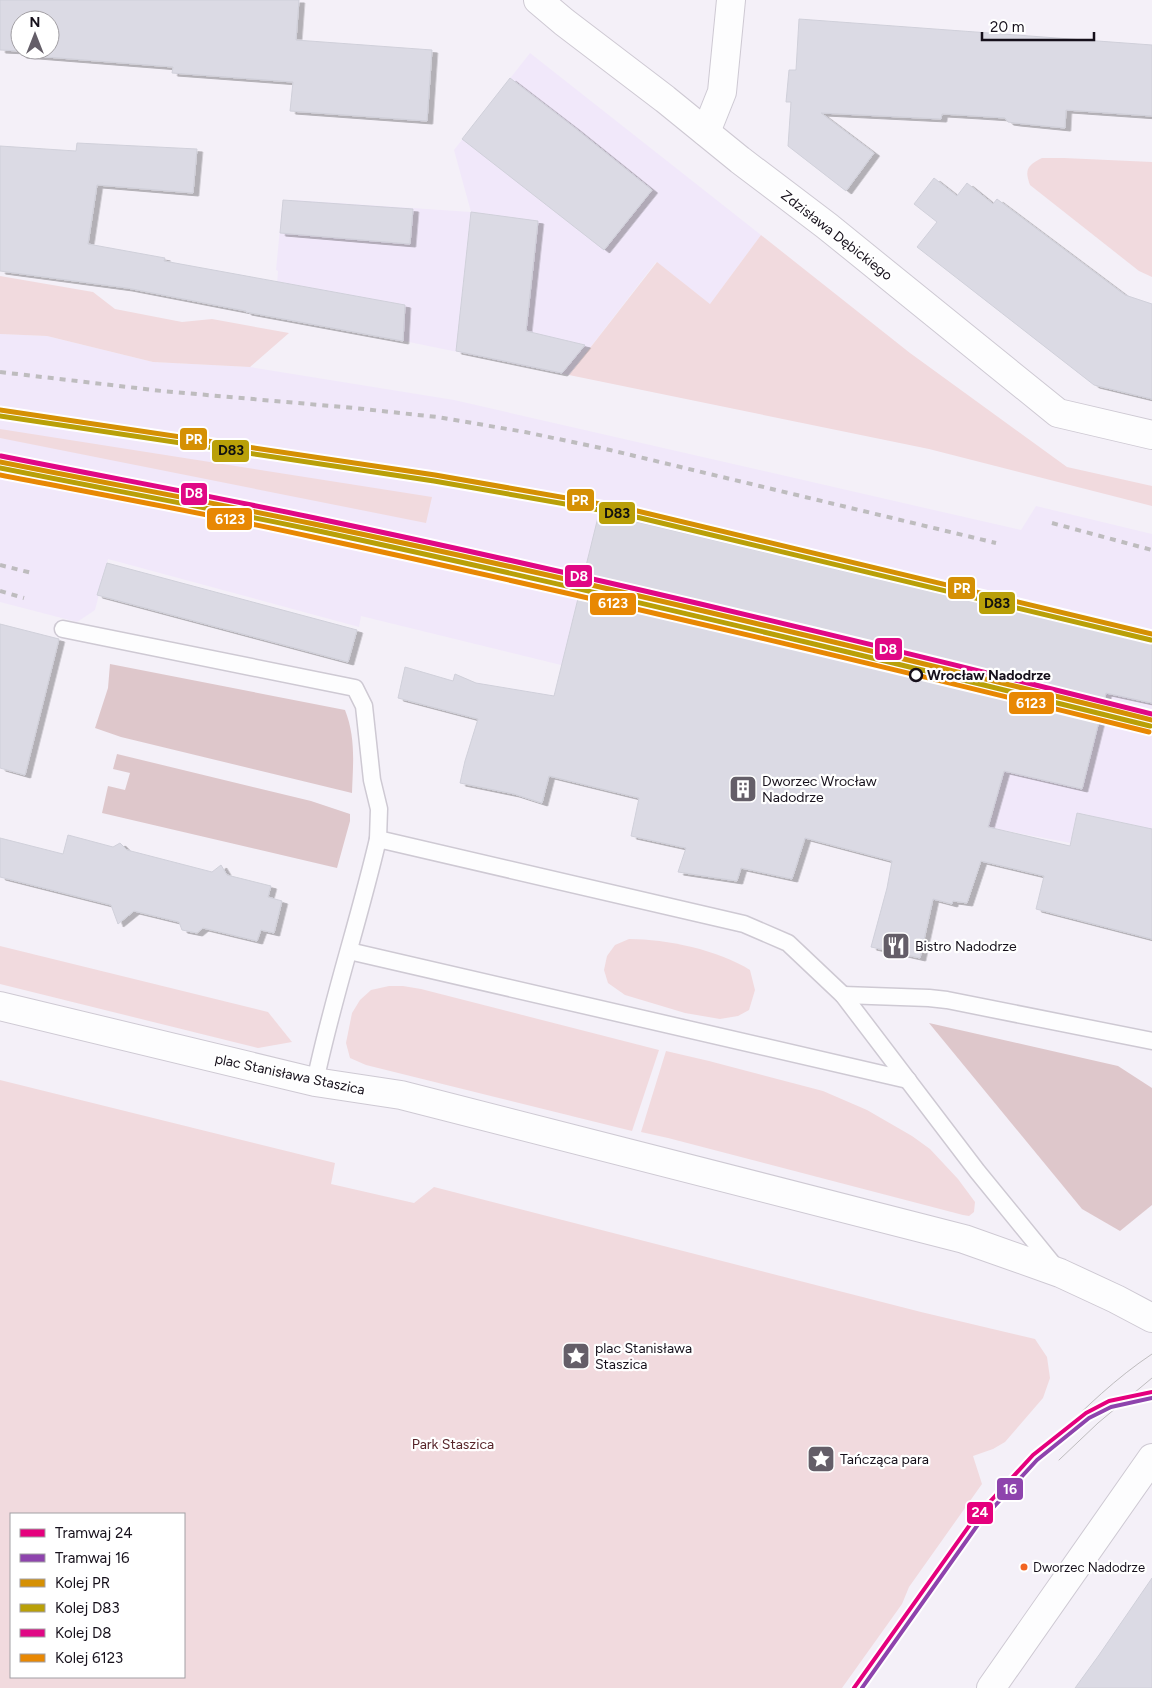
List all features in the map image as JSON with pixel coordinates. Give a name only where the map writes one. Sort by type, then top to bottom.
[{"type":"street","name":"Zdzisława Dębickiego","points":[[538,0],[564,22],[624,66],[740,160],[827,226],[1058,413],[1152,435]]},
{"type":"street","points":[[706,132],[722,92],[731,0]]},
{"type":"street","name":"plac Stanisława Staszica","points":[[0,1006],[315,1082],[401,1095],[773,1192],[964,1239],[1060,1273],[1152,1318]]},
{"type":"street","points":[[991,1688],[1152,1458]]},
{"type":"lane","points":[[62,629],[355,688],[364,706],[372,780],[379,809],[378,839],[364,900],[324,1039],[315,1082]]},
{"type":"lane","points":[[378,839],[744,924],[788,943],[843,995],[977,1171],[1060,1273]]},
{"type":"lane","points":[[349,951],[908,1080]]},
{"type":"lane","points":[[843,995],[947,1000],[1152,1041]]},
{"type":"shaded area","points":[[530,53],[761,235],[710,304],[656,262],[569,375],[275,317],[278,271],[276,270],[282,208],[292,208],[293,200],[471,212],[454,150]]},
{"type":"shaded area","points":[[0,334],[47,336],[153,362],[250,367],[454,400],[1021,530],[1036,506],[1152,534],[1152,829],[1078,813],[1071,843],[986,827],[988,816],[992,816],[1001,773],[361,616],[359,627],[108,559],[95,610],[77,622],[0,602]]},
{"type":"shaded area","points":[[110,664],[345,710],[352,741],[352,793],[121,737],[95,728],[108,688]]},
{"type":"shaded area","points":[[117,754],[311,801],[350,814],[350,821],[337,868],[102,813],[108,786],[125,790],[130,773],[113,769]]},
{"type":"shaded area","points":[[929,1023],[1118,1066],[1152,1088],[1152,1205],[1120,1231],[1082,1209]]},
{"type":"green space","points":[[1042,158],[1152,162],[1152,277],[1139,271],[1030,185],[1027,175],[1028,168]]},
{"type":"green space","points":[[761,235],[910,353],[1067,467],[1152,486],[1152,506],[929,449],[569,375],[657,262],[710,304]]},
{"type":"green space","points":[[0,276],[93,292],[115,309],[182,322],[212,319],[289,333],[250,367],[153,362],[47,336],[0,334]]},
{"type":"green space","points":[[0,429],[432,497],[426,523],[0,438]]},
{"type":"green space","points":[[629,939],[659,941],[708,951],[750,970],[755,990],[749,1010],[738,1016],[720,1019],[685,1013],[625,995],[608,983],[604,970],[607,956],[615,945]]},
{"type":"green space","points":[[0,946],[268,1012],[292,1042],[258,1048],[0,984]]},
{"type":"green space","points":[[389,986],[421,989],[659,1050],[632,1131],[366,1065],[350,1058],[346,1043],[352,1013],[360,1000],[371,990]]},
{"type":"green space","points":[[666,1051],[823,1091],[867,1110],[912,1136],[930,1149],[958,1179],[975,1202],[974,1212],[969,1216],[963,1215],[641,1132]]},
{"type":"green space","name":"Park Staszica","points":[[0,1080],[335,1163],[331,1184],[414,1203],[434,1187],[921,1312],[1035,1339],[1047,1357],[1050,1378],[1043,1398],[1005,1442],[993,1449],[973,1456],[982,1484],[909,1587],[902,1604],[842,1688],[0,1688]]},
{"type":"building","points":[[0,0],[299,0],[296,40],[432,50],[427,121],[290,111],[293,82],[172,73],[173,67],[60,58],[60,10],[10,10],[10,50],[0,50]]},
{"type":"building","points":[[799,19],[1152,45],[1152,116],[1066,110],[1065,128],[1008,122],[1005,118],[975,116],[942,114],[941,119],[821,113],[874,153],[846,191],[788,146],[791,102],[786,102],[789,70],[796,70]]},
{"type":"building","points":[[510,78],[652,190],[604,250],[462,139]]},
{"type":"building","points":[[77,143],[197,149],[193,193],[97,185],[88,244],[165,258],[164,261],[405,305],[403,341],[127,288],[0,271],[0,146],[76,151]]},
{"type":"building","points":[[934,178],[957,196],[967,183],[993,204],[997,199],[1125,295],[1152,304],[1152,399],[1094,385],[917,247],[937,222],[914,204]]},
{"type":"building","points":[[283,200],[413,209],[410,244],[280,233]]},
{"type":"building","points":[[471,212],[538,221],[526,331],[585,345],[562,373],[456,351]]},
{"type":"building","points":[[599,513],[1152,644],[1152,703],[1106,693],[1082,789],[1004,771],[988,827],[1070,846],[1077,813],[1152,829],[1152,939],[1036,909],[1044,876],[981,861],[967,903],[953,901],[952,904],[933,899],[920,958],[871,947],[887,888],[892,861],[805,838],[792,879],[741,868],[737,881],[678,872],[686,848],[631,836],[639,798],[549,776],[542,803],[514,794],[460,783],[478,719],[398,698],[405,667],[453,681],[455,674],[476,683],[554,696]]},
{"type":"building","points":[[107,563],[357,630],[348,662],[97,595]]},
{"type":"building","points":[[0,624],[59,639],[25,775],[0,768]]},
{"type":"building","points":[[68,835],[113,847],[120,843],[127,850],[212,872],[221,865],[227,875],[271,886],[268,897],[282,901],[274,933],[261,930],[257,941],[203,928],[197,933],[182,930],[179,922],[134,911],[118,924],[111,905],[0,877],[0,838],[63,854]]},
{"type":"building","points":[[1152,1578],[1152,1688],[1075,1688],[1099,1655]]},
{"type":"tram line","points":[[1056,1437],[1114,1383],[1152,1354]]},
{"type":"tram line","points":[[1059,1460],[1098,1423],[1152,1378]]},
{"type":"tram line","name":"24","points":[[854,1688],[974,1519],[1033,1455],[1086,1413],[1109,1401],[1152,1392]]},
{"type":"tram line","name":"16","points":[[862,1688],[979,1523],[1037,1460],[1089,1418],[1111,1407],[1152,1398]]},
{"type":"railway","points":[[0,372],[162,391],[437,417],[525,432],[610,450],[996,543]]},
{"type":"railway","points":[[1052,523],[1152,550]]},
{"type":"railway","points":[[0,565],[32,573]]},
{"type":"railway","points":[[0,591],[24,598]]},
{"type":"rail line","name":"PR","points":[[0,410],[435,475],[629,509],[1152,634]]},
{"type":"rail line","name":"D83","points":[[0,416],[434,481],[628,515],[1151,640]]},
{"type":"rail line","name":"D8","points":[[1,456],[276,510],[630,587],[1152,714]]},
{"type":"rail line","name":"PR","points":[[0,462],[275,516],[524,570],[839,643],[1152,720]]},
{"type":"rail line","name":"D83","points":[[0,468],[275,522],[524,576],[838,649],[1150,726]]},
{"type":"rail line","name":"6123","points":[[0,475],[235,520],[523,583],[1149,732]]},
{"type":"place","name":"Wrocław Nadodrze","points":[[916,675]]},
{"type":"place","name":"Dworzec Wrocław Nadodrze","points":[[743,789]]},
{"type":"place","name":"Bistro Nadodrze","points":[[896,946]]},
{"type":"place","name":"plac Stanisława Staszica","points":[[576,1356]]},
{"type":"place","name":"Tańcząca para","points":[[821,1459]]},
{"type":"place","name":"Dworzec Nadodrze","points":[[1024,1567]]}]
